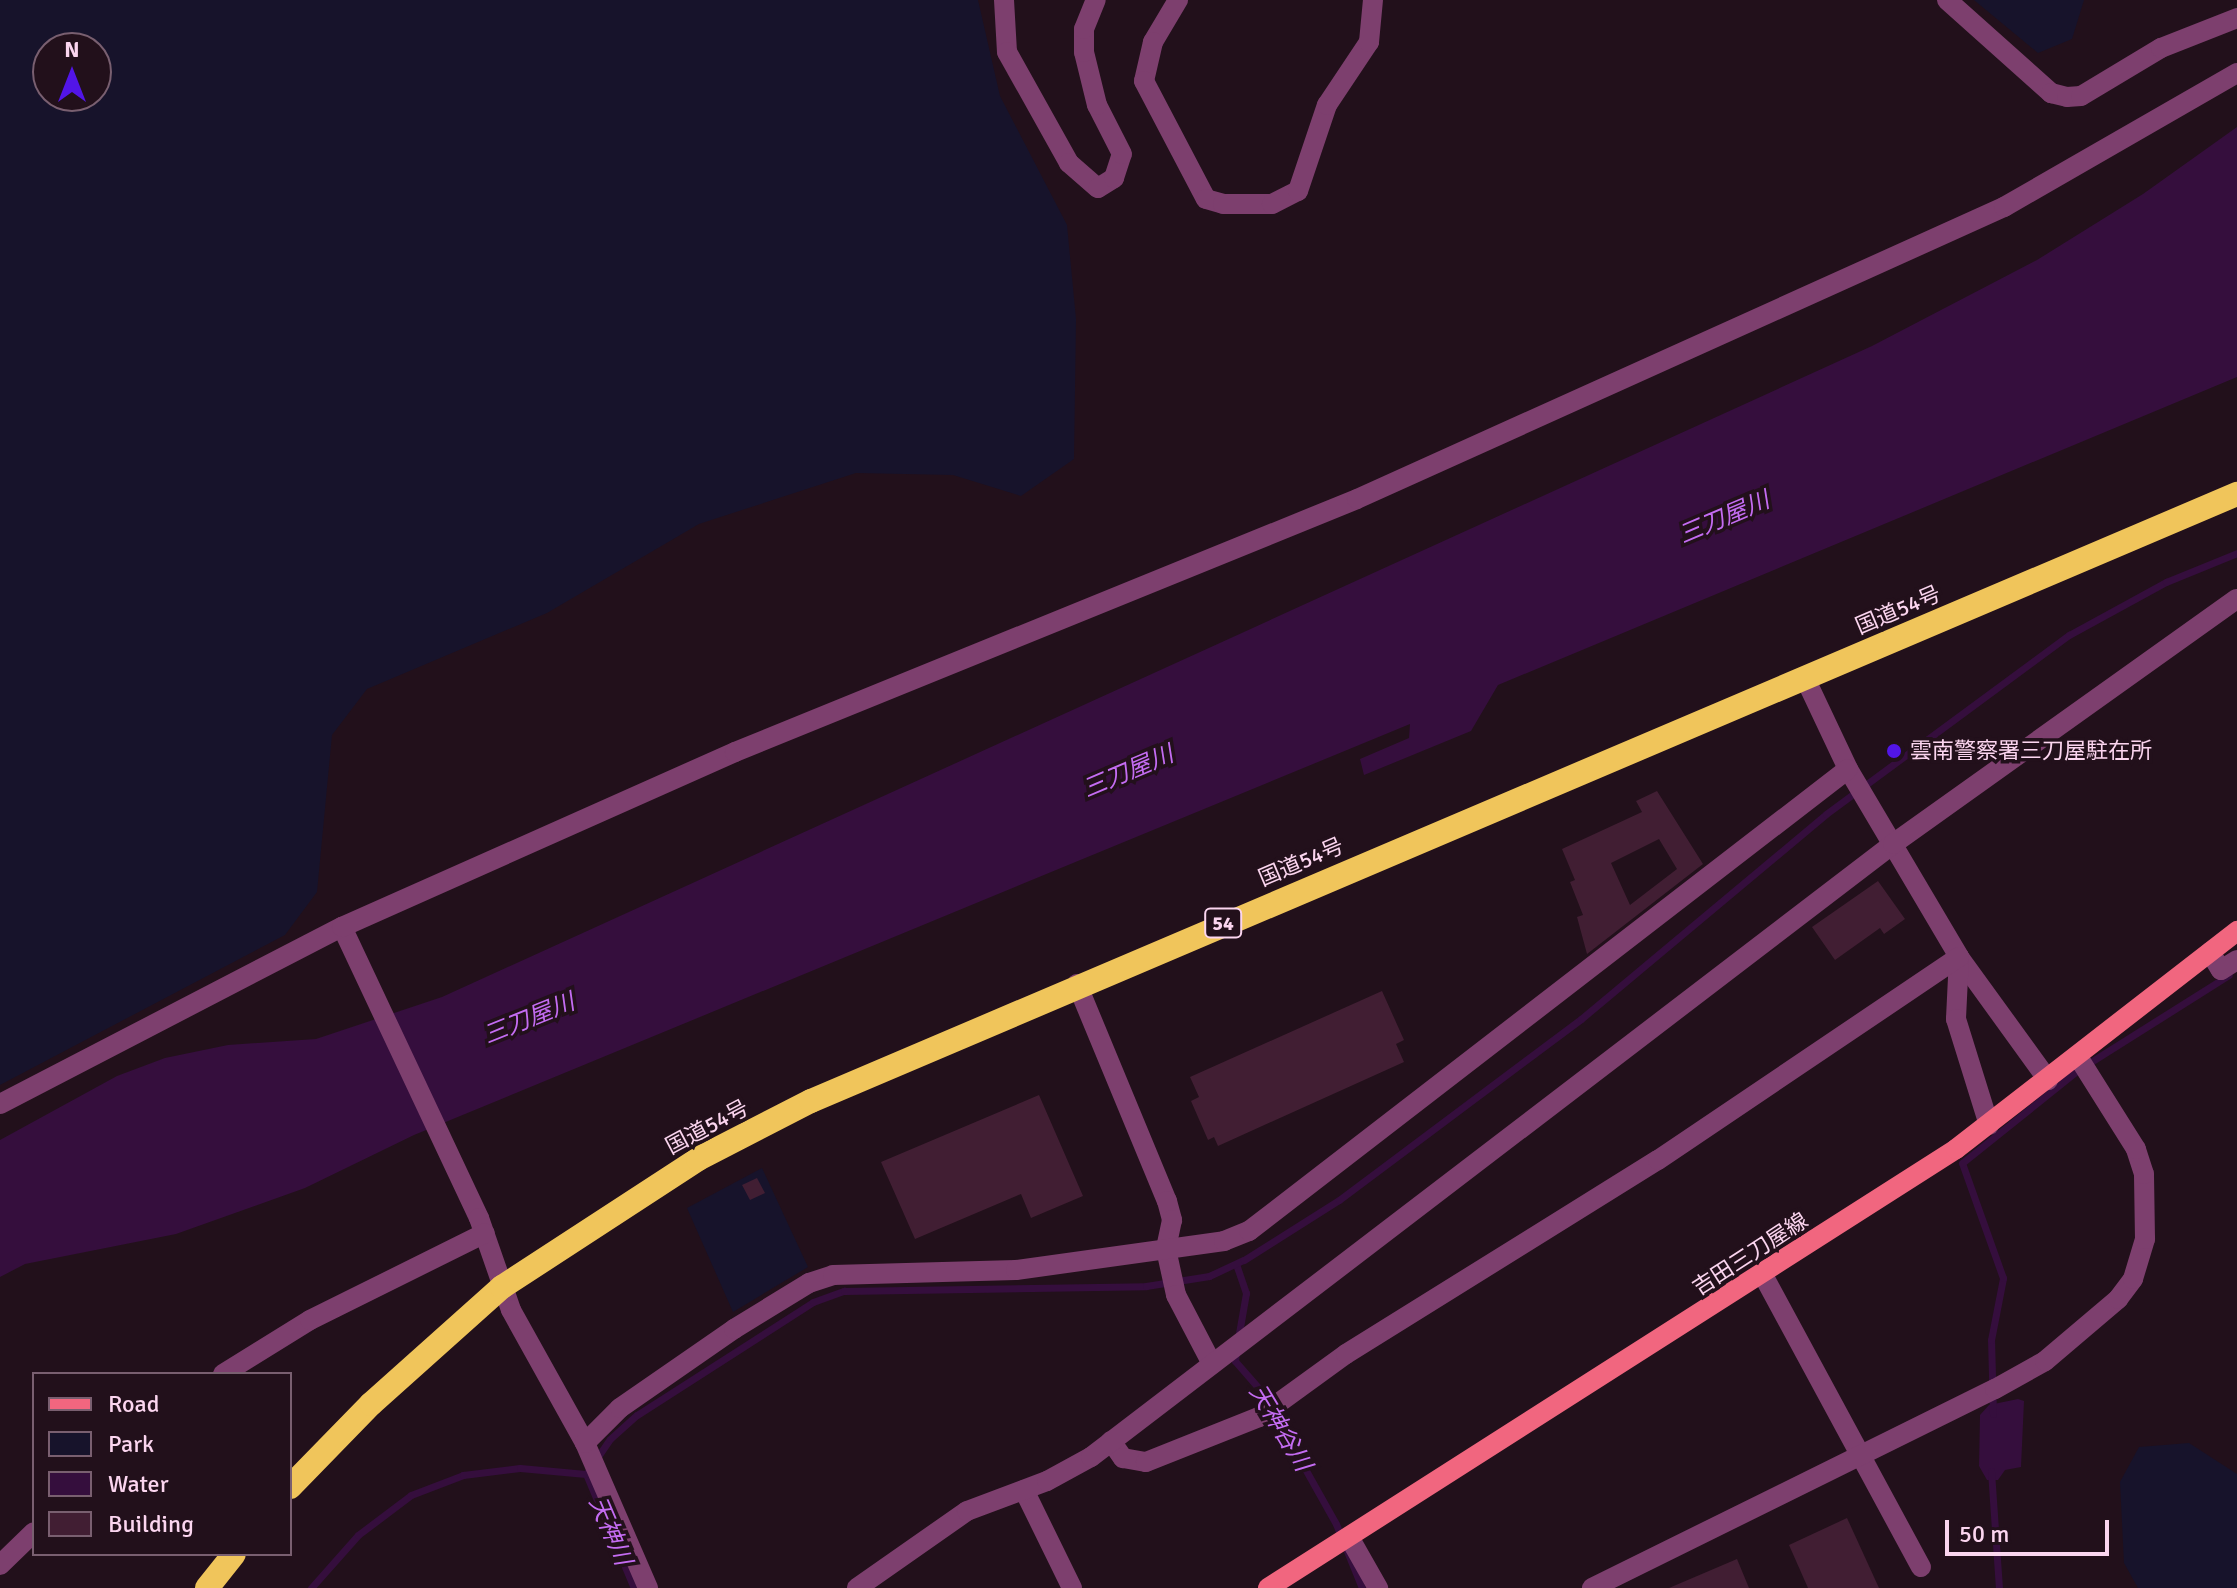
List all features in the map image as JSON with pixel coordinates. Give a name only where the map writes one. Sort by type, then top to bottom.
[{"type":"highway","name":"国道54号","points":[[292,1485],[371,1404],[502,1287],[698,1159],[811,1101],[1077,984],[2237,494]]},
{"type":"highway","points":[[207,1588],[232,1556]]},
{"type":"main road","name":"吉田三刀屋線","points":[[1268,1588],[1763,1275],[1989,1125],[2237,931]]},
{"type":"street","points":[[1004,0],[1007,52],[1069,163],[1098,188],[1114,178],[1122,154],[1097,105],[1084,52],[1084,29],[1096,0]]},
{"type":"street","points":[[1178,0],[1153,42],[1144,81],[1151,103],[1206,199],[1223,204],[1282,202],[1298,191],[1327,105],[1369,42],[1373,0]]},
{"type":"street","points":[[1947,0],[2051,93],[2067,97],[2081,96],[2161,48],[2237,18]]},
{"type":"street","points":[[0,1104],[345,932],[735,752],[1445,460],[2004,207],[2237,73]]},
{"type":"street","points":[[857,1588],[967,1511],[1067,1472],[1111,1441],[1893,844],[2237,599]]},
{"type":"street","points":[[1805,678],[1850,773],[1959,957],[2048,1080]]},
{"type":"street","points":[[585,1443],[620,1408],[809,1283],[855,1271],[1016,1270],[1224,1241],[1249,1231],[1850,773]]},
{"type":"street","points":[[345,932],[482,1226],[502,1287],[585,1443],[648,1588]]},
{"type":"street","points":[[2210,952],[2221,970],[2237,960]]},
{"type":"street","points":[[1959,957],[1956,1019],[1989,1125]]},
{"type":"street","points":[[1111,1441],[1123,1458],[1146,1462],[1259,1417],[1346,1354],[1658,1160],[1959,957]]},
{"type":"street","points":[[1077,984],[1167,1201],[1172,1220],[1166,1249],[1176,1295],[1212,1364]]},
{"type":"street","points":[[1592,1588],[2045,1361],[2118,1299],[2133,1279],[2145,1239],[2144,1174],[2136,1149],[2078,1057]]},
{"type":"street","points":[[226,1372],[310,1320],[482,1226]]},
{"type":"street","points":[[1763,1275],[1921,1567]]},
{"type":"street","points":[[1024,1490],[1072,1588]]},
{"type":"street","points":[[0,1565],[32,1534]]},
{"type":"street","points":[[1349,1537],[1378,1588]]},
{"type":"green space","points":[[0,0],[978,0],[1000,96],[1067,225],[1076,319],[1074,459],[1021,496],[953,475],[856,473],[699,524],[547,613],[367,689],[332,735],[317,892],[285,935],[0,1085]]},
{"type":"green space","points":[[1974,0],[2084,0],[2072,39],[2038,53]]},
{"type":"green space","points":[[762,1168],[808,1267],[733,1312],[687,1208]]},
{"type":"green space","points":[[2189,1443],[2237,1474],[2237,1588],[2138,1588],[2124,1563],[2120,1482],[2139,1447]]},
{"type":"water","name":"三刀屋川","points":[[2237,127],[2237,377],[1498,685],[1471,731],[1364,775],[1360,759],[1409,738],[1410,724],[414,1135],[305,1188],[176,1234],[25,1264],[0,1277],[0,1140],[117,1076],[165,1058],[228,1045],[316,1039],[442,997],[1872,346],[2037,260],[2143,194]]},
{"type":"water","points":[[2018,1399],[2024,1401],[2021,1467],[2005,1470],[1998,1480],[1987,1480],[1979,1466],[1980,1415],[1989,1405]]},
{"type":"building","points":[[1657,791],[1703,864],[1587,954],[1577,917],[1583,915],[1570,882],[1575,880],[1562,849],[1642,812],[1636,801]],"holes":[[[1659,839],[1677,869],[1630,905],[1611,863]]]},
{"type":"building","points":[[1878,881],[1905,919],[1884,934],[1880,928],[1835,960],[1812,927]]},
{"type":"building","points":[[1382,991],[1404,1040],[1396,1044],[1404,1062],[1218,1146],[1214,1137],[1208,1140],[1191,1101],[1199,1097],[1190,1077]]},
{"type":"building","points":[[1039,1095],[1083,1196],[1031,1218],[1021,1194],[915,1239],[881,1162]]},
{"type":"building","points":[[757,1178],[765,1193],[750,1200],[742,1185]]},
{"type":"building","points":[[1847,1518],[1879,1588],[1808,1588],[1789,1545]]},
{"type":"building","points":[[1737,1559],[1749,1588],[1669,1588]]},
{"type":"waterway","points":[[586,1474],[610,1439],[637,1415],[813,1302],[844,1291],[1146,1286],[1209,1276],[1244,1260],[1339,1200],[1581,1019],[1826,814],[2069,635],[2166,582],[2237,553]]},
{"type":"waterway","points":[[1993,1414],[1991,1340],[2003,1278],[1962,1163],[2078,1070],[2229,975]]},
{"type":"waterway","name":"天神谷川","points":[[1236,1264],[1246,1293],[1238,1339]]},
{"type":"waterway","name":"天神谷川","points":[[1236,1352],[1235,1361],[1262,1392],[1336,1524],[1362,1588]]},
{"type":"waterway","points":[[311,1588],[358,1535],[411,1495],[463,1475],[520,1468],[586,1474]]},
{"type":"waterway","points":[[1991,1471],[1999,1588]]},
{"type":"waterway","name":"天神川","points":[[586,1474],[634,1588]]},
{"type":"place","name":"雲南警察署三刀屋駐在所","points":[[1894,751]]}]
